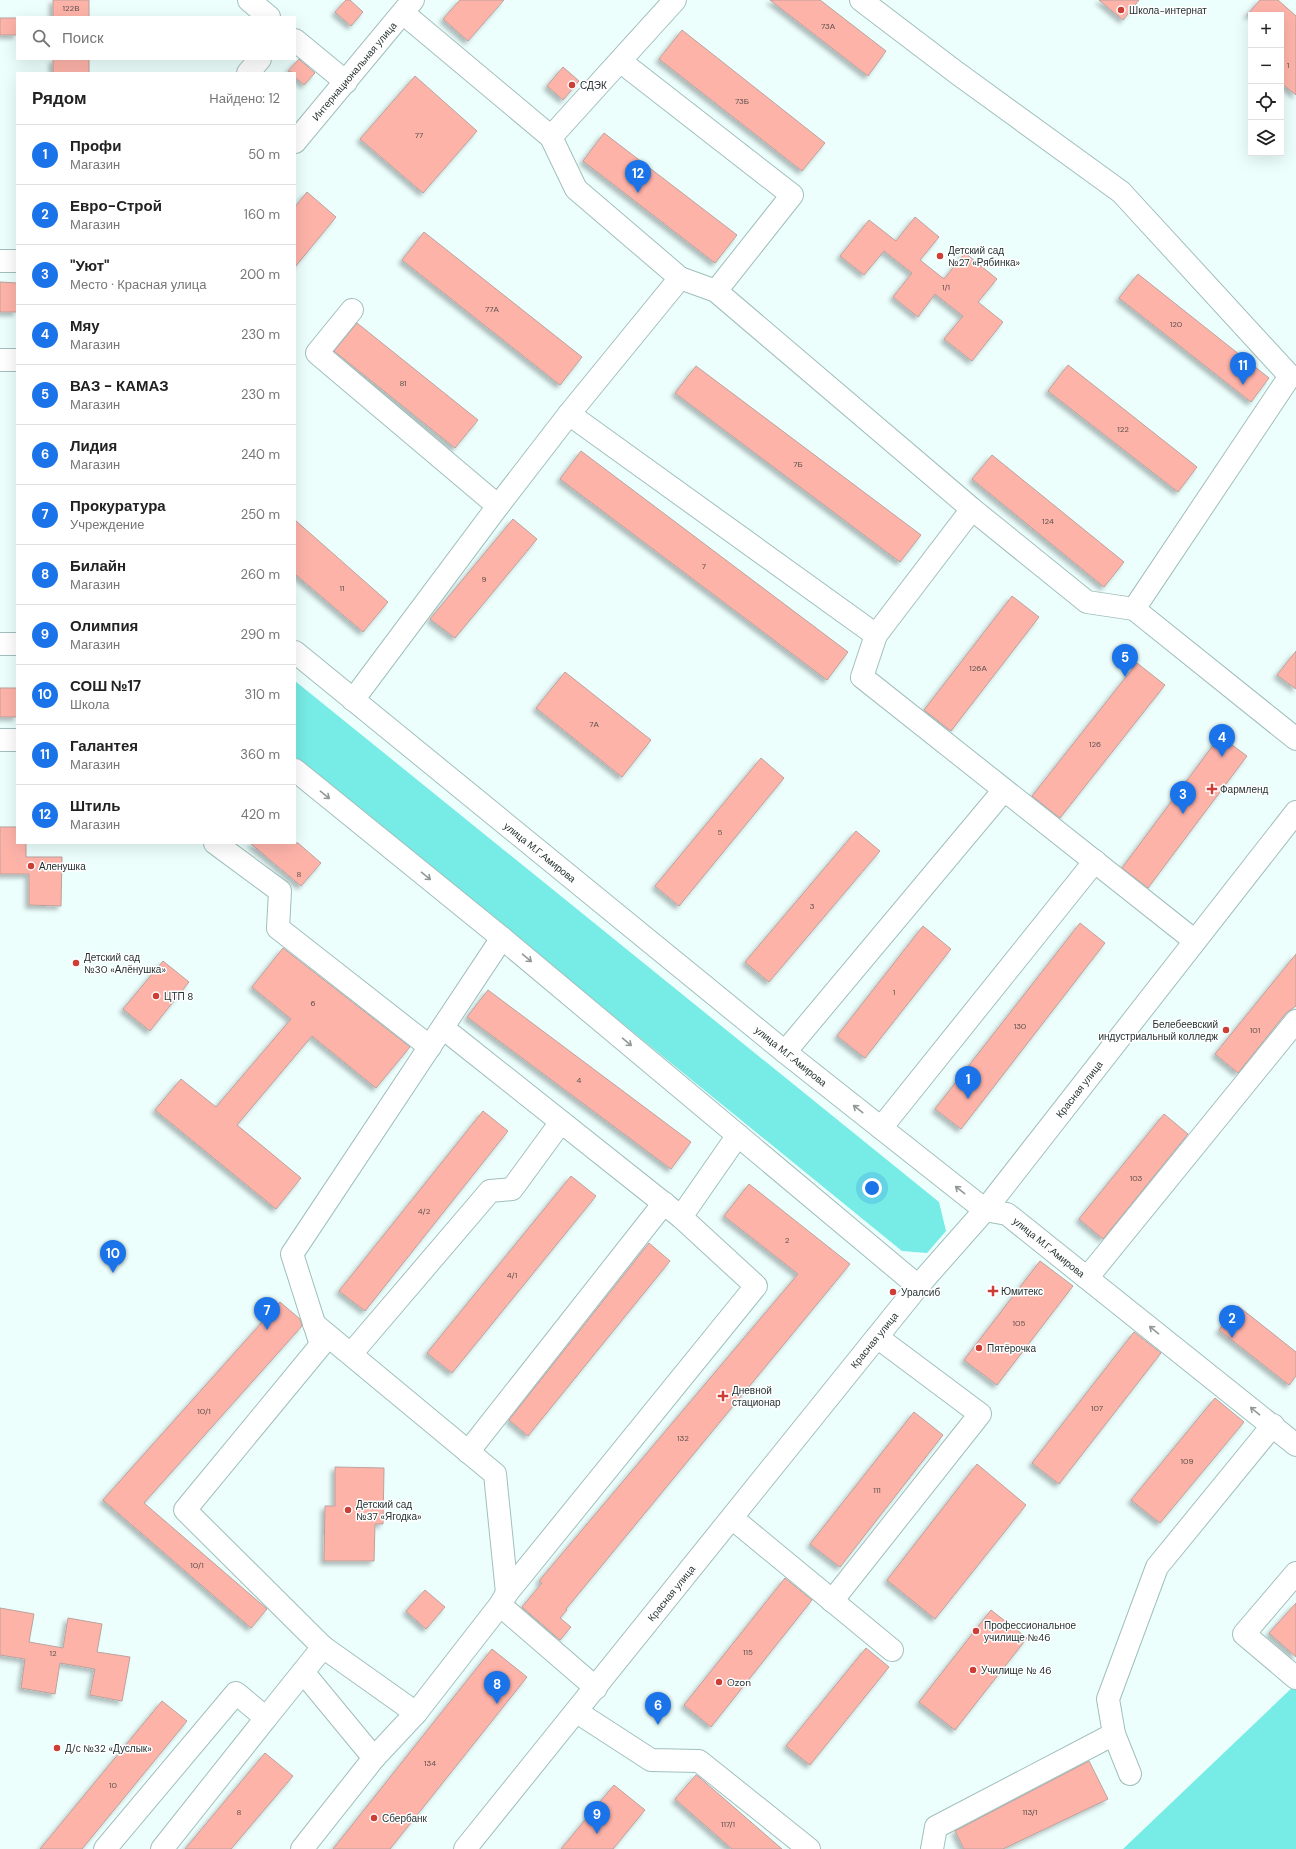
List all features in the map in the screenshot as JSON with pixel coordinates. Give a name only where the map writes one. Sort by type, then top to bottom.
[{"type":"street","points":[[249,0],[267,16]]},
{"type":"street","points":[[551,137],[675,0]]},
{"type":"street","points":[[861,0],[957,73],[1121,192],[1290,376],[1134,609]]},
{"type":"street","points":[[408,6],[551,137],[576,189],[680,278],[716,291],[972,509],[1087,602],[1134,609],[1296,739]]},
{"type":"street","name":"Интернациональная улица","points":[[296,141],[408,6]]},
{"type":"street","points":[[296,41],[346,82]]},
{"type":"street","points":[[249,72],[259,60]]},
{"type":"street","points":[[620,61],[792,195],[716,291]]},
{"type":"street","points":[[0,260],[16,261]]},
{"type":"street","points":[[353,700],[498,506],[569,414],[680,278]]},
{"type":"street","points":[[352,310],[317,352],[498,506]]},
{"type":"street","points":[[0,360],[16,360]]},
{"type":"street","points":[[569,414],[876,635]]},
{"type":"street","points":[[972,509],[876,635],[862,677],[1195,941]]},
{"type":"street","points":[[0,644],[16,644]]},
{"type":"street","name":"улица М.Г.Амирова","points":[[303,658],[785,1052],[985,1210],[1007,1214],[1273,1425],[1296,1445]]},
{"type":"street","points":[[0,740],[16,740]]},
{"type":"street","points":[[296,771],[502,938],[918,1286]]},
{"type":"street","points":[[785,1052],[1004,790]]},
{"type":"street","name":"Красная улица","points":[[465,1849],[577,1712],[918,1286],[985,1210],[1296,812]]},
{"type":"street","points":[[216,844],[280,891],[278,928],[430,1047]]},
{"type":"street","points":[[881,1128],[1095,861]]},
{"type":"street","points":[[416,1713],[323,1647],[185,1510],[321,1345],[292,1254],[502,938]]},
{"type":"street","points":[[1087,1278],[1296,1021]]},
{"type":"street","points":[[302,1849],[374,1758],[416,1713],[504,1599],[756,1286],[681,1217],[443,1028]]},
{"type":"street","points":[[351,1354],[490,1191],[512,1188],[561,1122]]},
{"type":"street","points":[[681,1217],[738,1135]]},
{"type":"street","points":[[468,1452],[664,1203]]},
{"type":"street","points":[[314,1324],[495,1474],[504,1599],[596,1688]]},
{"type":"street","points":[[832,1601],[980,1414],[877,1337]]},
{"type":"street","points":[[1130,1774],[1114,1734],[1108,1699],[1157,1567],[1273,1425]]},
{"type":"street","points":[[732,1518],[892,1650]]},
{"type":"street","points":[[1296,1573],[1244,1634],[1296,1678]]},
{"type":"street","points":[[162,1849],[323,1647]]},
{"type":"street","points":[[303,1672],[374,1758]]},
{"type":"street","points":[[105,1849],[236,1693],[266,1718]]},
{"type":"street","points":[[577,1712],[651,1760],[699,1761],[810,1849]]},
{"type":"street","points":[[932,1849],[936,1828],[1114,1734]]},
{"type":"shaded area","points":[[296,682],[939,1202],[946,1231],[927,1253],[902,1251],[296,758]]},
{"type":"shaded area","points":[[1296,1684],[1296,1849],[1123,1849]]},
{"type":"building","points":[[53,0],[89,0],[89,16],[53,16]]},
{"type":"building","points":[[346,0],[350,0],[363,12],[351,26],[335,12]]},
{"type":"building","points":[[460,0],[504,0],[468,41],[443,19]]},
{"type":"building","points":[[770,0],[820,0],[886,51],[868,76]]},
{"type":"building","name":"Школа-интернат","points":[[1099,0],[1139,0],[1123,20]]},
{"type":"building","points":[[1260,0],[1278,0],[1296,16],[1296,95],[1284,85],[1284,12],[1250,12]]},
{"type":"building","points":[[0,18],[16,18],[16,35],[0,35]]},
{"type":"building","points":[[682,30],[825,143],[802,171],[659,59]]},
{"type":"building","points":[[299,59],[315,73],[304,85],[296,78],[296,72],[288,71]]},
{"type":"building","points":[[53,60],[89,60],[89,72],[53,72]]},
{"type":"building","points":[[563,67],[579,81],[563,100],[547,86]]},
{"type":"building","points":[[415,76],[477,131],[423,193],[360,139]]},
{"type":"building","points":[[604,133],[737,235],[715,263],[583,161]]},
{"type":"building","points":[[307,192],[336,217],[296,266],[296,206]]},
{"type":"building","points":[[915,217],[939,237],[920,260],[944,279],[965,253],[997,279],[978,302],[1003,322],[972,361],[944,339],[963,316],[935,294],[918,317],[893,297],[912,273],[884,251],[864,275],[840,256],[869,220],[896,241]]},
{"type":"building","points":[[424,232],[582,357],[560,385],[402,260]]},
{"type":"building","points":[[1138,274],[1269,378],[1251,402],[1119,298]]},
{"type":"building","points":[[0,282],[16,283],[16,312],[0,312]]},
{"type":"building","points":[[357,323],[478,420],[455,448],[334,351]]},
{"type":"building","points":[[1068,365],[1197,467],[1178,492],[1048,391]]},
{"type":"building","points":[[696,366],[921,535],[900,562],[675,393]]},
{"type":"building","points":[[581,451],[848,652],[827,680],[560,479]]},
{"type":"building","points":[[992,455],[1124,562],[1104,587],[972,479]]},
{"type":"building","points":[[513,519],[537,539],[455,638],[430,619]]},
{"type":"building","points":[[296,521],[388,602],[363,632],[296,575]]},
{"type":"building","points":[[1012,596],[1039,617],[951,731],[924,710]]},
{"type":"building","points":[[1296,651],[1296,689],[1277,675]]},
{"type":"building","points":[[1137,663],[1165,685],[1060,818],[1032,796]]},
{"type":"building","points":[[565,672],[651,740],[622,777],[536,708]]},
{"type":"building","points":[[0,688],[16,688],[16,717],[0,717]]},
{"type":"building","points":[[1220,736],[1247,756],[1148,888],[1122,868]]},
{"type":"building","points":[[761,758],[784,778],[679,906],[655,886]]},
{"type":"building","name":"Аленушка","points":[[0,827],[16,827],[16,844],[26,844],[26,857],[62,857],[61,906],[29,905],[29,874],[0,874]]},
{"type":"building","points":[[856,831],[880,851],[769,982],[745,962]]},
{"type":"building","points":[[298,843],[321,863],[301,886],[251,844]]},
{"type":"building","points":[[1080,923],[1105,943],[961,1129],[935,1109]]},
{"type":"building","points":[[923,926],[951,949],[865,1058],[837,1036]]},
{"type":"building","points":[[283,948],[410,1047],[376,1088],[312,1036],[237,1125],[301,1178],[276,1209],[155,1110],[181,1079],[216,1107],[291,1019],[252,987]]},
{"type":"building","points":[[1296,954],[1296,1006],[1286,1013],[1238,1073],[1215,1054]]},
{"type":"building","name":"ЦТП 8","points":[[163,961],[189,982],[150,1031],[123,1009]]},
{"type":"building","points":[[488,990],[691,1142],[671,1169],[467,1017]]},
{"type":"building","points":[[483,1111],[508,1131],[365,1311],[339,1291]]},
{"type":"building","points":[[1164,1114],[1188,1134],[1103,1239],[1079,1219]]},
{"type":"building","points":[[571,1176],[596,1196],[452,1373],[427,1353]]},
{"type":"building","points":[[749,1184],[850,1264],[566,1609],[567,1610],[560,1618],[571,1627],[560,1640],[522,1607],[542,1583],[539,1581],[798,1274],[724,1216]]},
{"type":"building","points":[[649,1243],[670,1261],[528,1436],[509,1420]]},
{"type":"building","points":[[1040,1261],[1073,1286],[997,1385],[964,1360]]},
{"type":"building","points":[[280,1302],[300,1319],[302,1326],[144,1503],[267,1609],[251,1628],[103,1500]]},
{"type":"building","points":[[1238,1306],[1296,1352],[1296,1376],[1289,1385],[1219,1330]]},
{"type":"building","points":[[1134,1332],[1161,1353],[1059,1484],[1032,1463]]},
{"type":"building","points":[[1215,1398],[1244,1422],[1160,1523],[1131,1500]]},
{"type":"building","points":[[914,1412],[943,1435],[840,1567],[810,1544]]},
{"type":"building","points":[[977,1464],[1026,1505],[935,1619],[887,1580]]},
{"type":"building","points":[[335,1467],[384,1468],[383,1524],[375,1524],[374,1561],[324,1561],[325,1506],[335,1506]]},
{"type":"building","points":[[785,1578],[812,1600],[711,1727],[684,1705]]},
{"type":"building","points":[[425,1590],[445,1607],[426,1629],[406,1611]]},
{"type":"building","points":[[1296,1603],[1296,1657],[1269,1633]]},
{"type":"building","points":[[0,1608],[34,1614],[29,1642],[63,1648],[68,1618],[102,1624],[97,1652],[130,1657],[122,1701],[90,1695],[95,1669],[60,1663],[55,1694],[21,1688],[25,1659],[0,1655]]},
{"type":"building","name":"Училище № 46","points":[[991,1610],[1027,1638],[955,1730],[919,1702]]},
{"type":"building","points":[[866,1648],[889,1667],[810,1765],[786,1746]]},
{"type":"building","points":[[492,1649],[527,1677],[390,1849],[333,1849]]},
{"type":"building","points":[[162,1701],[187,1721],[82,1849],[40,1849]]},
{"type":"building","points":[[265,1753],[293,1776],[231,1849],[185,1849]]},
{"type":"building","points":[[1089,1761],[1108,1799],[1003,1849],[964,1849],[955,1831]]},
{"type":"building","points":[[696,1775],[782,1849],[732,1849],[675,1799]]},
{"type":"building","points":[[614,1785],[645,1810],[613,1849],[561,1849]]},
{"type":"place","name":"Школа-интернат","points":[[1121,10]]},
{"type":"place","name":"СДЭК","points":[[572,85]]},
{"type":"place","name":"Штиль","points":[[638,193]]},
{"type":"place","name":"Детский сад №27 «Рябинка»","points":[[940,256]]},
{"type":"place","name":"Галантея","points":[[1243,385]]},
{"type":"place","name":"ВАЗ - КАМАЗ","points":[[1125,677]]},
{"type":"place","name":"Мяу","points":[[1222,757]]},
{"type":"place","name":"Фармленд","points":[[1212,789]]},
{"type":"place","name":"\"Уют\"","points":[[1183,814]]},
{"type":"place","name":"Аленушка","points":[[31,866]]},
{"type":"place","name":"Детский сад №30 «Алёнушка»","points":[[76,963]]},
{"type":"place","name":"ЦТП 8","points":[[156,996]]},
{"type":"place","name":"Белебеевский индустриальный колледж","points":[[1226,1030]]},
{"type":"place","name":"Профи","points":[[968,1099]]},
{"type":"place","name":"СОШ №17","points":[[113,1273]]},
{"type":"place","name":"Юмитекс","points":[[993,1291]]},
{"type":"place","name":"Уралсиб","points":[[893,1292]]},
{"type":"place","name":"Прокуратура","points":[[267,1330]]},
{"type":"place","name":"Евро-Строй","points":[[1232,1338]]},
{"type":"place","name":"Пятёрочка","points":[[979,1348]]},
{"type":"place","name":"Дневной стационар","points":[[723,1396]]},
{"type":"place","name":"Детский сад №37 «Ягодка»","points":[[348,1510]]},
{"type":"place","name":"Профессиональное училище №46","points":[[976,1631]]},
{"type":"place","name":"Училище № 46","points":[[973,1670]]},
{"type":"place","name":"Ozon","points":[[719,1682]]},
{"type":"place","name":"Билайн","points":[[497,1704]]},
{"type":"place","name":"Лидия","points":[[658,1725]]},
{"type":"place","name":"Д/с №32 «Дуслык»","points":[[57,1748]]},
{"type":"place","name":"Сбербанк","points":[[374,1818]]},
{"type":"place","name":"Олимпия","points":[[597,1834]]}]
